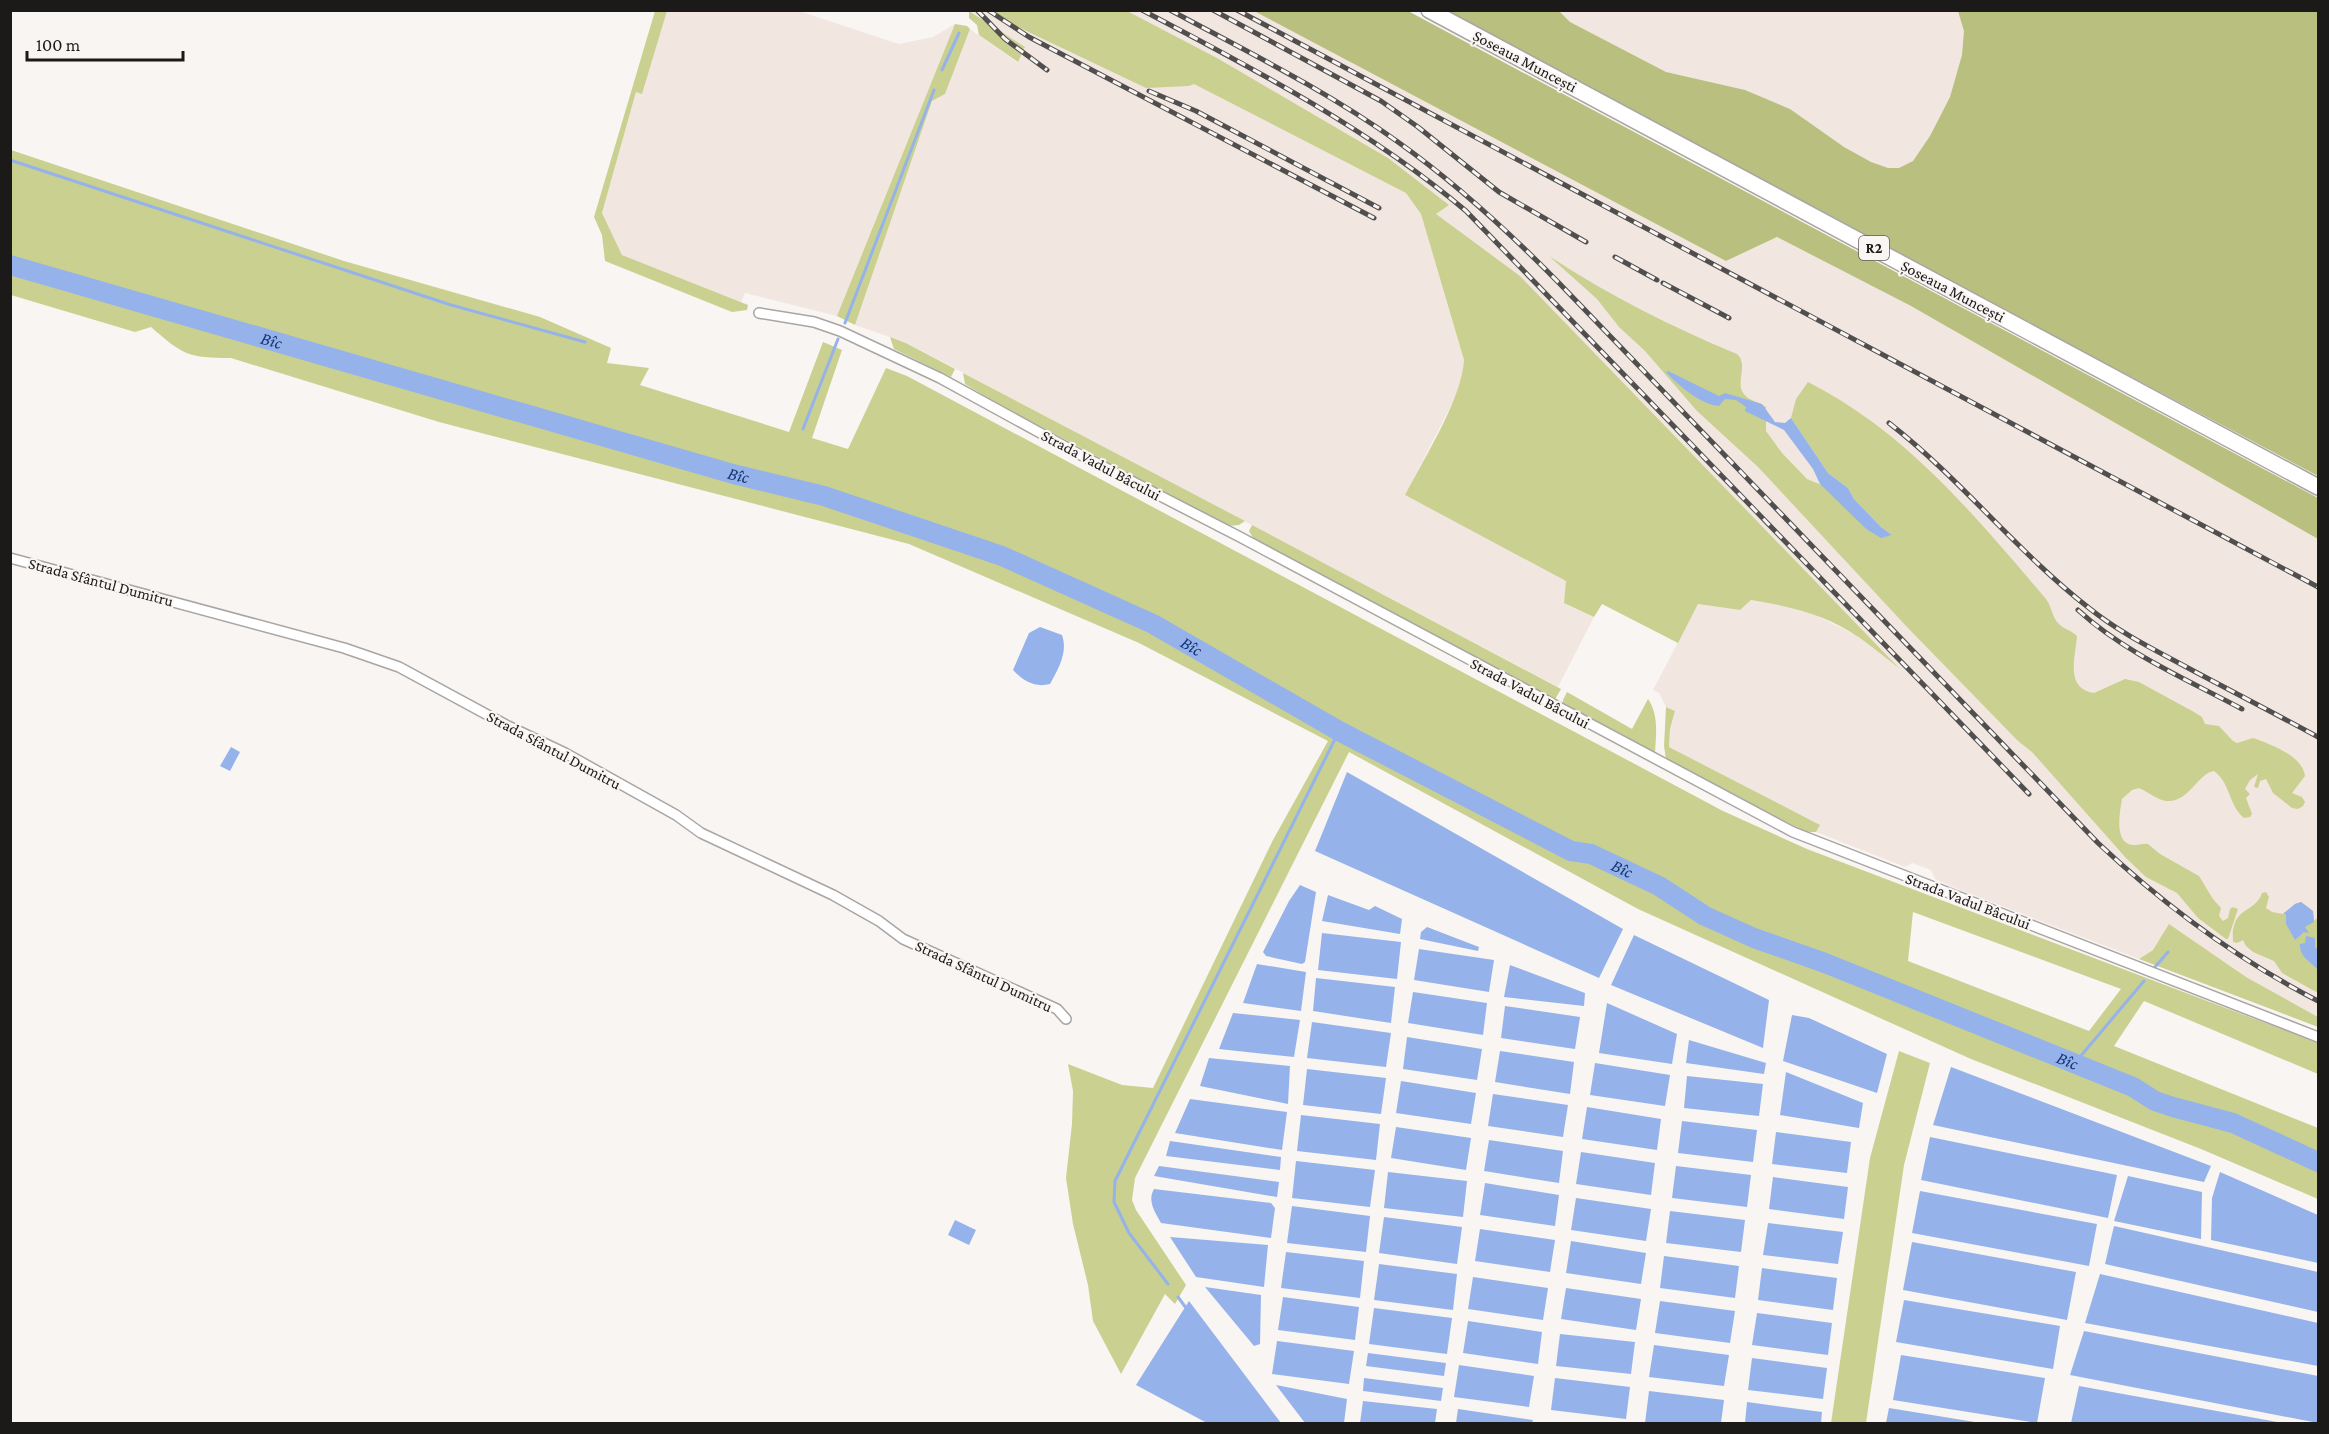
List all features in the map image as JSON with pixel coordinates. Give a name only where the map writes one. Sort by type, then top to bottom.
[{"type":"main road","name":"Șoseaua Muncești","points":[[1429,10],[2319,487]]},
{"type":"street","name":"Strada Vadul Bâcului","points":[[759,313],[814,322],[840,331],[940,378],[1075,452],[1240,537],[1793,832],[2319,1037]]},
{"type":"street","name":"Strada Sfântul Dumitru","points":[[10,558],[344,648],[399,667],[508,726],[565,753],[676,815],[701,833],[833,895],[879,921],[903,939],[1058,1009],[1066,1019]]},
{"type":"shaded area","points":[[667,11],[799,11],[899,44],[933,37],[955,24],[837,316],[745,293],[741,303],[622,255],[602,213],[636,92],[642,93]]},
{"type":"shaded area","points":[[970,11],[1254,11],[1726,261],[1777,237],[1911,306],[2318,539],[2318,1017],[2246,977],[2153,950],[2139,959],[1955,888],[1935,879],[1931,870],[1912,863],[1905,867],[1816,832],[1819,825],[1669,747],[1670,729],[1675,711],[1666,707],[1659,693],[1653,690],[1698,604],[1740,610],[1751,600],[1788,606],[1813,614],[1858,636],[1896,665],[1421,214],[1464,360],[1463,376],[1455,398],[1405,495],[1567,581],[1564,603],[1594,617],[1558,687],[907,343],[855,325],[932,101],[945,94],[970,29],[1017,62],[1025,48]]},
{"type":"shaded area","points":[[1533,11],[2318,11],[2318,399],[1713,101]]},
{"type":"green space","points":[[655,11],[667,11],[642,94],[636,92],[602,213],[622,255],[748,305],[747,310],[732,312],[605,261],[602,235],[594,217]]},
{"type":"green space","points":[[969,11],[1025,47],[1018,62],[979,35],[977,25],[969,18]]},
{"type":"green space","points":[[994,11],[1127,11],[1217,58],[1388,158],[1449,205],[1436,214],[1520,276],[1900,669],[1860,638],[1835,623],[1808,613],[1765,602],[1751,600],[1740,610],[1698,604],[1678,643],[1602,604],[1594,617],[1564,603],[1566,581],[1405,495],[1457,392],[1464,360],[1421,214],[1406,193],[1194,84],[1146,88],[1018,27]]},
{"type":"green space","points":[[1254,11],[1408,11],[2318,498],[2318,539],[1911,306],[1777,237],[1726,261]]},
{"type":"green space","points":[[1442,11],[1559,11],[1570,22],[1666,72],[1745,90],[1790,109],[1844,147],[1871,162],[1888,168],[1899,168],[1913,161],[1930,136],[1950,97],[1962,55],[1964,31],[1958,11],[2318,11],[2318,476]]},
{"type":"green space","points":[[955,24],[967,26],[970,29],[945,94],[932,101],[855,325],[837,316]]},
{"type":"green space","points":[[11,150],[344,261],[540,317],[611,348],[607,363],[649,368],[640,385],[789,432],[823,342],[842,350],[812,438],[848,449],[886,368],[907,376],[1723,811],[1807,849],[2318,1043],[2318,1074],[2144,1001],[2114,1046],[2318,1128],[2318,1199],[2201,1149],[1971,1059],[1638,909],[1349,752],[1135,1178],[1132,1200],[1136,1210],[1186,1285],[1175,1304],[1165,1294],[1121,1374],[1093,1321],[1088,1285],[1073,1224],[1066,1178],[1073,1091],[1068,1064],[1122,1085],[1153,1088],[1273,840],[1328,741],[1139,643],[909,544],[439,422],[231,358],[195,356],[171,344],[151,327],[135,332],[11,295]],"holes":[[[1913,912],[2121,989],[2089,1031],[1908,961]]]},
{"type":"green space","points":[[1549,256],[1641,310],[1737,354],[1742,362],[1742,391],[1750,399],[1766,407],[1766,431],[1782,453],[1807,479],[1824,486],[1866,529],[1882,536],[1892,535],[1854,499],[1848,488],[1828,473],[1791,418],[1796,399],[1808,382],[1844,403],[1909,451],[1993,537],[2046,599],[2058,623],[2077,636],[2074,661],[2075,678],[2085,690],[2094,693],[2125,679],[2139,682],[2202,717],[2205,724],[2219,726],[2233,741],[2237,743],[2253,738],[2285,752],[2298,762],[2305,776],[2292,793],[2302,797],[2305,802],[2298,809],[2292,808],[2273,793],[2266,779],[2260,781],[2258,788],[2254,787],[2258,774],[2250,780],[2245,789],[2250,794],[2246,798],[2252,814],[2244,818],[2235,807],[2223,781],[2214,771],[2203,777],[2187,793],[2174,800],[2163,800],[2139,788],[2132,790],[2122,799],[2119,826],[2120,833],[2127,843],[2148,844],[2160,854],[2199,876],[2221,908],[2219,916],[2223,921],[2228,918],[2230,909],[2233,907],[2238,909],[2228,939],[2198,918],[2177,893],[2146,877],[2126,858],[2032,752],[2018,741],[1908,628],[1758,467],[1697,411],[1645,351],[1619,327],[1597,299]]},
{"type":"green space","points":[[890,337],[955,369],[951,377],[894,349]]},
{"type":"green space","points":[[963,373],[1245,521],[1239,525],[1227,526],[993,401],[965,384]]},
{"type":"green space","points":[[1252,525],[1561,689],[1554,701],[1255,541],[1249,531]]},
{"type":"green space","points":[[1567,692],[1632,729],[1648,699],[1655,718],[1655,753],[1563,705]]},
{"type":"green space","points":[[1666,707],[1675,711],[1670,729],[1669,747],[1820,825],[1816,832],[1806,832],[1666,759],[1664,746]]},
{"type":"green space","points":[[2266,892],[2269,897],[2266,908],[2272,912],[2283,914],[2301,902],[2313,911],[2314,921],[2318,917],[2318,993],[2282,973],[2274,961],[2253,952],[2243,940],[2233,942],[2236,920],[2256,903],[2262,893]]},
{"type":"green space","points":[[2169,924],[2246,977],[2318,1017],[2318,1027],[2139,959],[2153,950]]},
{"type":"green space","points":[[1899,1051],[1930,1063],[1904,1165],[1866,1423],[1831,1423],[1870,1158]]},
{"type":"water","points":[[1666,372],[1719,396],[1725,393],[1762,404],[1775,422],[1785,423],[1791,418],[1828,473],[1848,488],[1854,499],[1892,535],[1881,538],[1866,529],[1820,484],[1813,469],[1784,430],[1745,411],[1746,407],[1736,400],[1725,399],[1719,406],[1697,398]]},
{"type":"water","points":[[1040,627],[1062,635],[1064,641],[1059,666],[1050,684],[1045,685],[1030,683],[1013,670],[1029,633]]},
{"type":"water","points":[[231,747],[240,752],[230,771],[220,766]]},
{"type":"water","points":[[1347,772],[1623,929],[1599,978],[1315,851]]},
{"type":"water","points":[[1300,885],[1316,892],[1305,962],[1302,964],[1266,956],[1263,952],[1289,901]]},
{"type":"water","points":[[1328,895],[1369,910],[1375,906],[1402,919],[1400,934],[1322,921]]},
{"type":"water","points":[[2301,902],[2313,911],[2314,922],[2305,927],[2309,933],[2304,932],[2295,940],[2286,924],[2286,914],[2283,914]]},
{"type":"water","points":[[1427,927],[1479,947],[1478,951],[1420,939],[1421,932]]},
{"type":"water","points":[[1322,933],[1401,942],[1397,979],[1318,970]]},
{"type":"water","points":[[1634,935],[1769,1000],[1763,1048],[1611,985]]},
{"type":"water","points":[[2306,936],[2315,938],[2315,947],[2318,950],[2317,969],[2301,952],[2300,944],[2305,943]]},
{"type":"water","points":[[1419,949],[1494,960],[1489,992],[1414,980]]},
{"type":"water","points":[[1257,964],[1306,972],[1301,1011],[1243,1003]]},
{"type":"water","points":[[1510,965],[1585,993],[1584,1006],[1504,997]]},
{"type":"water","points":[[1316,978],[1395,987],[1391,1023],[1313,1011]]},
{"type":"water","points":[[1413,992],[1487,1003],[1483,1035],[1408,1023]]},
{"type":"water","points":[[1607,1003],[1677,1034],[1672,1064],[1599,1053]]},
{"type":"water","points":[[1505,1006],[1580,1017],[1575,1049],[1501,1038]]},
{"type":"water","points":[[1233,1013],[1300,1020],[1294,1057],[1219,1049]]},
{"type":"water","points":[[1792,1015],[1809,1018],[1887,1054],[1877,1093],[1783,1061]]},
{"type":"water","points":[[1312,1022],[1391,1033],[1386,1067],[1307,1058]]},
{"type":"water","points":[[1407,1037],[1482,1049],[1477,1080],[1403,1069]]},
{"type":"water","points":[[1689,1040],[1766,1063],[1764,1074],[1686,1063]]},
{"type":"water","points":[[1500,1051],[1574,1062],[1570,1094],[1495,1082]]},
{"type":"water","points":[[1209,1058],[1290,1066],[1288,1104],[1200,1086]]},
{"type":"water","points":[[1595,1063],[1670,1075],[1665,1106],[1590,1095]]},
{"type":"water","points":[[1951,1067],[2211,1166],[2204,1182],[1933,1125]]},
{"type":"water","points":[[1307,1069],[1386,1078],[1381,1114],[1303,1105]]},
{"type":"water","points":[[1786,1072],[1863,1103],[1859,1128],[1780,1115]]},
{"type":"water","points":[[1687,1076],[1763,1084],[1759,1116],[1684,1108]]},
{"type":"water","points":[[1401,1081],[1476,1093],[1471,1124],[1396,1113]]},
{"type":"water","points":[[1493,1094],[1568,1105],[1563,1137],[1488,1126]]},
{"type":"water","points":[[1190,1099],[1287,1112],[1282,1150],[1175,1133]]},
{"type":"water","points":[[1587,1107],[1661,1119],[1657,1150],[1582,1139]]},
{"type":"water","points":[[1301,1115],[1380,1124],[1376,1160],[1297,1151]]},
{"type":"water","points":[[1682,1121],[1757,1130],[1753,1162],[1678,1153]]},
{"type":"water","points":[[1396,1127],[1471,1138],[1466,1170],[1391,1158]]},
{"type":"water","points":[[1776,1132],[1851,1142],[1847,1173],[1772,1164]]},
{"type":"water","points":[[1930,1137],[2117,1175],[2108,1218],[1921,1180]]},
{"type":"water","points":[[1489,1140],[1563,1151],[1559,1183],[1484,1171]]},
{"type":"water","points":[[1170,1141],[1281,1157],[1280,1170],[1166,1156]]},
{"type":"water","points":[[1581,1152],[1655,1163],[1651,1195],[1576,1184]]},
{"type":"water","points":[[1296,1161],[1375,1170],[1370,1207],[1292,1198]]},
{"type":"water","points":[[1159,1166],[1279,1182],[1277,1197],[1154,1176]]},
{"type":"water","points":[[1676,1166],[1751,1175],[1747,1207],[1672,1198]]},
{"type":"water","points":[[1388,1172],[1467,1181],[1463,1217],[1384,1208]]},
{"type":"water","points":[[2220,1172],[2318,1215],[2318,1263],[2211,1240],[2212,1198]]},
{"type":"water","points":[[2128,1176],[2202,1192],[2201,1239],[2114,1221]]},
{"type":"water","points":[[1773,1177],[1848,1187],[1844,1219],[1769,1209]]},
{"type":"water","points":[[1485,1183],[1559,1195],[1555,1226],[1480,1215]]},
{"type":"water","points":[[1154,1189],[1271,1203],[1275,1208],[1271,1238],[1161,1223],[1154,1211],[1151,1198]]},
{"type":"water","points":[[1920,1191],[2097,1224],[2089,1266],[1912,1233]]},
{"type":"water","points":[[1576,1198],[1651,1209],[1646,1241],[1571,1230]]},
{"type":"water","points":[[1292,1206],[1370,1216],[1366,1252],[1287,1243]]},
{"type":"water","points":[[1670,1211],[1745,1220],[1741,1252],[1666,1243]]},
{"type":"water","points":[[1384,1217],[1462,1227],[1457,1264],[1379,1253]]},
{"type":"water","points":[[955,1220],[976,1230],[969,1245],[948,1235]]},
{"type":"water","points":[[1768,1223],[1843,1232],[1838,1264],[1763,1255]]},
{"type":"water","points":[[2114,1226],[2318,1272],[2318,1312],[2105,1264]]},
{"type":"water","points":[[1480,1229],[1555,1240],[1550,1272],[1475,1261]]},
{"type":"water","points":[[1170,1237],[1268,1245],[1264,1287],[1196,1277]]},
{"type":"water","points":[[1571,1241],[1646,1253],[1641,1284],[1566,1273]]},
{"type":"water","points":[[1912,1242],[2076,1272],[2067,1320],[1903,1290]]},
{"type":"water","points":[[1286,1252],[1364,1261],[1360,1298],[1281,1288]]},
{"type":"water","points":[[1664,1256],[1739,1266],[1735,1298],[1660,1288]]},
{"type":"water","points":[[1379,1264],[1457,1274],[1453,1310],[1374,1300]]},
{"type":"water","points":[[1762,1268],[1837,1278],[1833,1310],[1758,1300]]},
{"type":"water","points":[[2100,1274],[2318,1323],[2318,1366],[2085,1323]]},
{"type":"water","points":[[1473,1277],[1548,1288],[1543,1320],[1468,1309]]},
{"type":"water","points":[[1205,1287],[1261,1295],[1260,1344],[1254,1346]]},
{"type":"water","points":[[1566,1288],[1641,1299],[1636,1330],[1561,1319]]},
{"type":"water","points":[[1283,1297],[1359,1307],[1355,1340],[1278,1330]]},
{"type":"water","points":[[1904,1300],[2060,1326],[2053,1369],[1896,1342]]},
{"type":"water","points":[[1189,1301],[1281,1423],[1207,1423],[1136,1385]]},
{"type":"water","points":[[1660,1301],[1735,1311],[1730,1343],[1655,1333]]},
{"type":"water","points":[[1374,1308],[1452,1318],[1447,1354],[1369,1344]]},
{"type":"water","points":[[1757,1313],[1832,1323],[1828,1355],[1752,1345]]},
{"type":"water","points":[[1468,1321],[1542,1332],[1538,1364],[1463,1353]]},
{"type":"water","points":[[2084,1331],[2318,1376],[2318,1423],[2070,1375]]},
{"type":"water","points":[[1560,1334],[1635,1342],[1631,1374],[1556,1366]]},
{"type":"water","points":[[1277,1341],[1354,1351],[1349,1384],[1272,1374]]},
{"type":"water","points":[[1654,1345],[1729,1355],[1724,1386],[1649,1377]]},
{"type":"water","points":[[1368,1353],[1446,1363],[1444,1376],[1366,1366]]},
{"type":"water","points":[[1901,1355],[2045,1378],[2037,1423],[1893,1400]]},
{"type":"water","points":[[1752,1358],[1827,1368],[1823,1399],[1748,1390]]},
{"type":"water","points":[[1459,1365],[1534,1376],[1529,1407],[1454,1397]]},
{"type":"water","points":[[1364,1378],[1443,1388],[1441,1401],[1363,1391]]},
{"type":"water","points":[[1555,1378],[1630,1387],[1626,1419],[1551,1410]]},
{"type":"water","points":[[1276,1385],[1347,1399],[1344,1423],[1305,1423]]},
{"type":"water","points":[[2079,1386],[2283,1423],[2071,1423]]},
{"type":"water","points":[[1649,1391],[1724,1400],[1721,1423],[1645,1423]]},
{"type":"water","points":[[1363,1401],[1437,1409],[1435,1423],[1360,1423]]},
{"type":"water","points":[[1747,1402],[1822,1412],[1821,1423],[1745,1423]]},
{"type":"water","points":[[1889,1408],[1981,1423],[1886,1423]]},
{"type":"water","points":[[1458,1409],[1533,1420],[1532,1423],[1456,1423]]},
{"type":"waterway","points":[[942,70],[959,33]]},
{"type":"waterway","points":[[845,323],[934,90]]},
{"type":"waterway","points":[[10,160],[451,305],[585,342]]},
{"type":"waterway","name":"Bîc","points":[[10,265],[733,474],[824,496],[1002,556],[1153,624],[1339,731],[1571,851],[1591,854],[1659,886],[1705,916],[1754,938],[1825,963],[2133,1087],[2155,1101],[2233,1123],[2318,1162]]},
{"type":"waterway","points":[[803,429],[838,339]]},
{"type":"waterway","points":[[1168,1284],[1129,1233],[1114,1202],[1115,1181],[1339,731]]},
{"type":"waterway","points":[[2155,967],[2168,952]]},
{"type":"waterway","points":[[2074,1064],[2144,981]]},
{"type":"waterway","points":[[1178,1297],[1186,1308]]},
{"type":"railway","points":[[977,10],[1005,39],[1047,70]]},
{"type":"railway","points":[[988,10],[1029,37],[1374,218]]},
{"type":"railway","points":[[1142,10],[1310,102],[1390,153],[1466,211],[2029,794]]},
{"type":"railway","points":[[1170,10],[1287,73],[1371,123],[1462,192],[1502,227],[1559,283],[2098,843],[2149,888],[2203,930],[2288,985],[2318,1001]]},
{"type":"railway","points":[[1213,10],[1381,101],[1418,127],[1499,192],[1586,242]]},
{"type":"railway","points":[[1237,10],[2318,587]]},
{"type":"railway","points":[[1149,91],[1196,111],[1379,208]]},
{"type":"railway","points":[[1615,257],[1657,280]]},
{"type":"railway","points":[[1663,283],[1729,318]]},
{"type":"railway","points":[[1889,423],[1940,468],[2063,586],[2101,617],[2151,648],[2318,737]]},
{"type":"railway","points":[[2078,610],[2136,652],[2242,709]]}]
